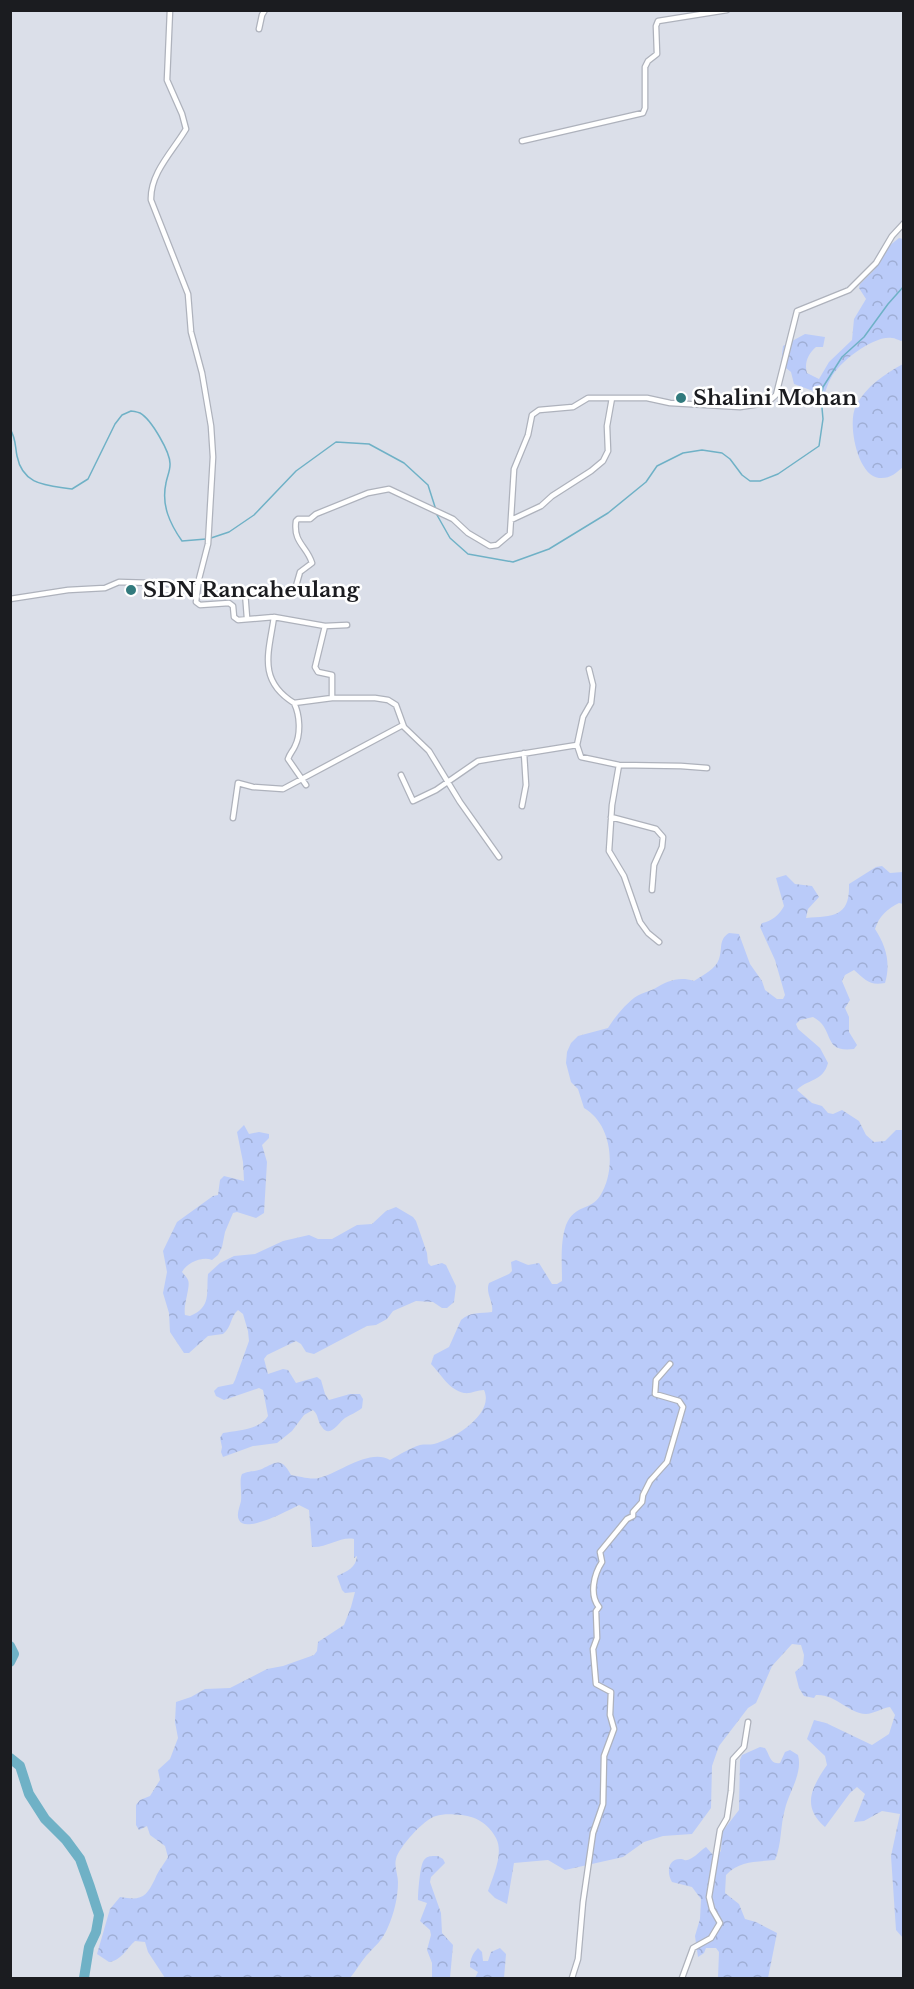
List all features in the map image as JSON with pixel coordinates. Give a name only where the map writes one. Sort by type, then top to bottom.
[{"type":"street","points":[[170,10],[167,80],[186,129],[156,176],[152,186],[151,200],[188,294],[191,332],[202,373],[211,426],[213,457],[208,544],[196,602],[198,605],[229,603],[233,606],[235,618],[274,617],[325,626],[347,625]]},
{"type":"street","points":[[259,29],[262,12],[265,10]]},
{"type":"street","points":[[663,10],[664,19]]},
{"type":"street","points":[[522,141],[643,113],[645,63],[657,54],[656,26],[659,20],[687,18],[727,10]]},
{"type":"street","points":[[247,618],[244,592],[282,591],[296,586],[300,572],[312,563],[297,537],[296,521],[310,519],[316,514],[352,499],[389,489],[453,519],[468,533],[490,546],[497,545],[508,536],[514,470],[528,435],[532,415],[539,410],[573,406],[588,398],[647,398],[670,404],[740,407],[767,403],[776,395],[797,311],[849,290],[876,263],[892,236],[903,223]]},
{"type":"street","points":[[511,520],[541,506],[607,457],[607,426],[612,398]]},
{"type":"street","points":[[10,599],[68,590],[105,588],[119,582],[153,583],[166,590],[198,587]]},
{"type":"street","points":[[274,617],[267,653],[268,672],[283,696],[294,703],[332,698],[375,698],[388,700],[396,705],[403,725],[429,751],[482,836],[499,857]]},
{"type":"street","points":[[325,626],[315,667],[318,672],[332,675],[332,698]]},
{"type":"street","points":[[590,669],[593,686],[591,703],[583,717],[577,745],[581,757],[619,765],[707,768]]},
{"type":"street","points":[[294,703],[299,731],[295,747],[288,759],[305,782]]},
{"type":"street","points":[[233,818],[238,783],[279,790],[305,782],[403,725]]},
{"type":"street","points":[[401,775],[413,801],[448,782],[478,761],[577,745]]},
{"type":"street","points":[[522,806],[526,795],[524,753]]},
{"type":"street","points":[[619,765],[608,848],[624,876],[640,922],[659,942]]},
{"type":"street","points":[[611,817],[656,829],[663,837],[662,847],[654,865],[652,890]]},
{"type":"street","points":[[572,1978],[578,1959],[593,1833],[603,1804],[604,1756],[614,1729],[610,1715],[611,1692],[596,1684],[593,1649],[597,1638],[596,1611],[599,1607],[595,1602],[594,1574],[602,1562],[600,1552],[627,1519],[633,1516],[633,1512],[642,1502],[650,1481],[667,1462],[683,1407],[680,1401],[656,1394],[656,1380],[670,1364]]},
{"type":"street","points":[[682,1978],[693,1948],[711,1938],[720,1923],[712,1910],[709,1897],[720,1830],[727,1818],[732,1791],[733,1759],[744,1747],[748,1722]]},
{"type":"green space","points":[[899,238],[903,239],[903,340],[885,338],[858,351],[835,372],[824,395],[794,384],[791,372],[781,364],[783,346],[805,334],[825,337],[823,347],[816,347],[806,362],[807,373],[819,379],[829,362],[852,340],[854,319],[866,299],[859,288],[860,284],[874,270],[889,246]]},
{"type":"green space","points":[[903,364],[903,467],[890,477],[879,478],[871,475],[860,459],[854,435],[854,414],[860,399],[871,387],[883,376]]},
{"type":"green space","points":[[882,866],[890,873],[903,872],[903,904],[899,903],[887,910],[875,929],[886,955],[888,969],[885,983],[871,983],[854,970],[845,975],[842,981],[850,1000],[845,1008],[849,1017],[849,1032],[857,1045],[854,1049],[844,1049],[833,1044],[820,1022],[813,1017],[800,1020],[796,1024],[798,1029],[820,1048],[828,1063],[819,1077],[797,1090],[812,1103],[822,1106],[828,1113],[833,1114],[842,1110],[859,1121],[866,1135],[874,1142],[885,1141],[896,1130],[903,1130],[903,1938],[896,1930],[891,1856],[900,1814],[882,1811],[864,1821],[854,1822],[865,1794],[857,1787],[825,1827],[813,1812],[811,1796],[827,1765],[825,1756],[807,1739],[814,1720],[826,1723],[872,1745],[889,1734],[895,1715],[890,1707],[866,1714],[853,1710],[830,1697],[804,1696],[799,1688],[795,1672],[803,1665],[804,1655],[801,1645],[792,1644],[772,1666],[756,1703],[748,1708],[719,1746],[712,1766],[711,1808],[692,1834],[663,1836],[644,1842],[623,1857],[565,1870],[548,1860],[514,1863],[507,1904],[495,1898],[488,1891],[495,1872],[499,1850],[493,1833],[481,1821],[465,1815],[450,1814],[431,1818],[407,1841],[398,1854],[397,1894],[390,1922],[381,1939],[350,1978],[165,1978],[148,1952],[145,1942],[135,1941],[120,1957],[109,1962],[97,1954],[110,1909],[120,1897],[138,1898],[146,1894],[168,1857],[165,1846],[150,1835],[147,1826],[139,1830],[136,1825],[136,1805],[140,1800],[150,1796],[160,1780],[158,1770],[170,1759],[178,1738],[175,1722],[176,1702],[205,1689],[230,1688],[267,1669],[314,1655],[318,1642],[344,1625],[351,1607],[355,1592],[345,1593],[337,1576],[350,1569],[355,1563],[357,1556],[354,1558],[354,1539],[344,1539],[312,1547],[309,1510],[299,1505],[268,1520],[243,1524],[238,1516],[242,1474],[281,1463],[291,1475],[319,1478],[363,1459],[382,1457],[390,1460],[416,1446],[434,1444],[452,1437],[471,1424],[484,1408],[486,1399],[484,1390],[467,1393],[454,1389],[431,1364],[434,1355],[449,1347],[461,1320],[465,1317],[492,1312],[489,1283],[509,1274],[512,1271],[511,1262],[516,1260],[528,1265],[539,1263],[552,1284],[562,1281],[562,1246],[566,1225],[574,1214],[596,1201],[609,1173],[609,1148],[606,1136],[601,1125],[584,1108],[578,1089],[571,1082],[566,1063],[571,1043],[578,1036],[608,1028],[637,996],[673,980],[694,981],[709,972],[717,963],[722,941],[729,933],[739,934],[750,964],[762,981],[765,990],[777,999],[783,999],[785,995],[775,960],[760,927],[762,923],[775,917],[784,906],[776,878],[786,875],[795,884],[812,886],[819,897],[808,909],[806,918],[825,916],[838,913],[843,909],[849,895],[849,884],[876,867]]},
{"type":"green space","points":[[244,1125],[249,1134],[259,1132],[269,1134],[269,1138],[262,1145],[267,1162],[264,1213],[256,1218],[237,1212],[233,1213],[218,1255],[212,1260],[195,1261],[184,1269],[182,1272],[189,1283],[185,1315],[190,1316],[205,1304],[208,1274],[220,1263],[234,1256],[255,1254],[283,1241],[309,1235],[318,1239],[332,1239],[357,1225],[372,1224],[386,1211],[396,1207],[416,1221],[428,1263],[431,1266],[442,1263],[446,1265],[456,1286],[454,1302],[447,1308],[442,1308],[433,1302],[416,1301],[393,1311],[387,1319],[376,1325],[367,1326],[314,1354],[306,1352],[296,1341],[267,1355],[264,1359],[268,1374],[283,1369],[288,1370],[296,1383],[317,1377],[321,1380],[329,1400],[350,1394],[360,1394],[363,1399],[362,1408],[328,1431],[319,1423],[313,1410],[304,1415],[292,1431],[277,1443],[253,1446],[223,1457],[220,1438],[223,1433],[254,1427],[268,1416],[263,1390],[259,1388],[224,1400],[216,1396],[214,1391],[218,1387],[233,1384],[249,1341],[248,1331],[243,1314],[238,1310],[223,1334],[208,1336],[189,1353],[184,1353],[170,1332],[169,1313],[163,1293],[167,1272],[163,1251],[177,1222],[213,1196],[218,1195],[220,1180],[224,1176],[244,1181],[237,1132]]},
{"type":"green space","points":[[760,1747],[765,1748],[772,1761],[777,1763],[780,1763],[785,1752],[790,1750],[798,1755],[799,1769],[785,1809],[775,1860],[749,1863],[731,1870],[726,1875],[725,1893],[739,1904],[745,1919],[777,1933],[768,1978],[718,1978],[719,1952],[716,1948],[706,1948],[704,1953],[698,1957],[695,1936],[700,1919],[701,1899],[692,1887],[672,1882],[669,1868],[673,1861],[690,1859],[706,1847],[714,1856],[721,1851],[722,1832],[739,1810],[740,1760],[742,1755]]},
{"type":"green space","points":[[438,1856],[445,1863],[431,1877],[430,1882],[441,1913],[442,1933],[453,1945],[450,1978],[432,1978],[432,1963],[427,1950],[430,1930],[420,1921],[427,1903],[418,1900],[423,1863],[427,1857]]},
{"type":"green space","points":[[478,1948],[482,1952],[483,1961],[488,1961],[491,1952],[500,1948],[506,1954],[504,1978],[475,1978],[478,1972],[470,1967],[470,1964]]},
{"type":"waterway","points":[[437,515],[450,538],[468,554],[513,562],[549,549],[608,513],[646,482],[657,466],[683,453],[702,450],[722,453],[750,481],[760,481],[778,474],[819,446],[823,419],[821,397],[823,387],[842,357],[864,337],[904,286]]},
{"type":"waterway","points":[[10,429],[20,466],[30,479],[45,485],[72,489],[88,479],[115,424],[122,415],[131,411],[140,413],[155,429],[169,460],[165,499],[174,528],[182,541],[206,539]]},
{"type":"waterway","points":[[211,538],[229,532],[254,515],[296,471],[336,442],[369,444],[404,463],[428,485],[436,510]]},
{"type":"waterway","points":[[10,1646],[14,1654],[10,1662]]},
{"type":"waterway","points":[[10,1758],[20,1766],[29,1794],[45,1819],[66,1840],[80,1859],[90,1887],[99,1915],[96,1932],[89,1947],[84,1978]]},
{"type":"place","name":"Shalini Mohan","points":[[681,398]]},
{"type":"place","name":"SDN Rancaheulang","points":[[131,590]]}]
